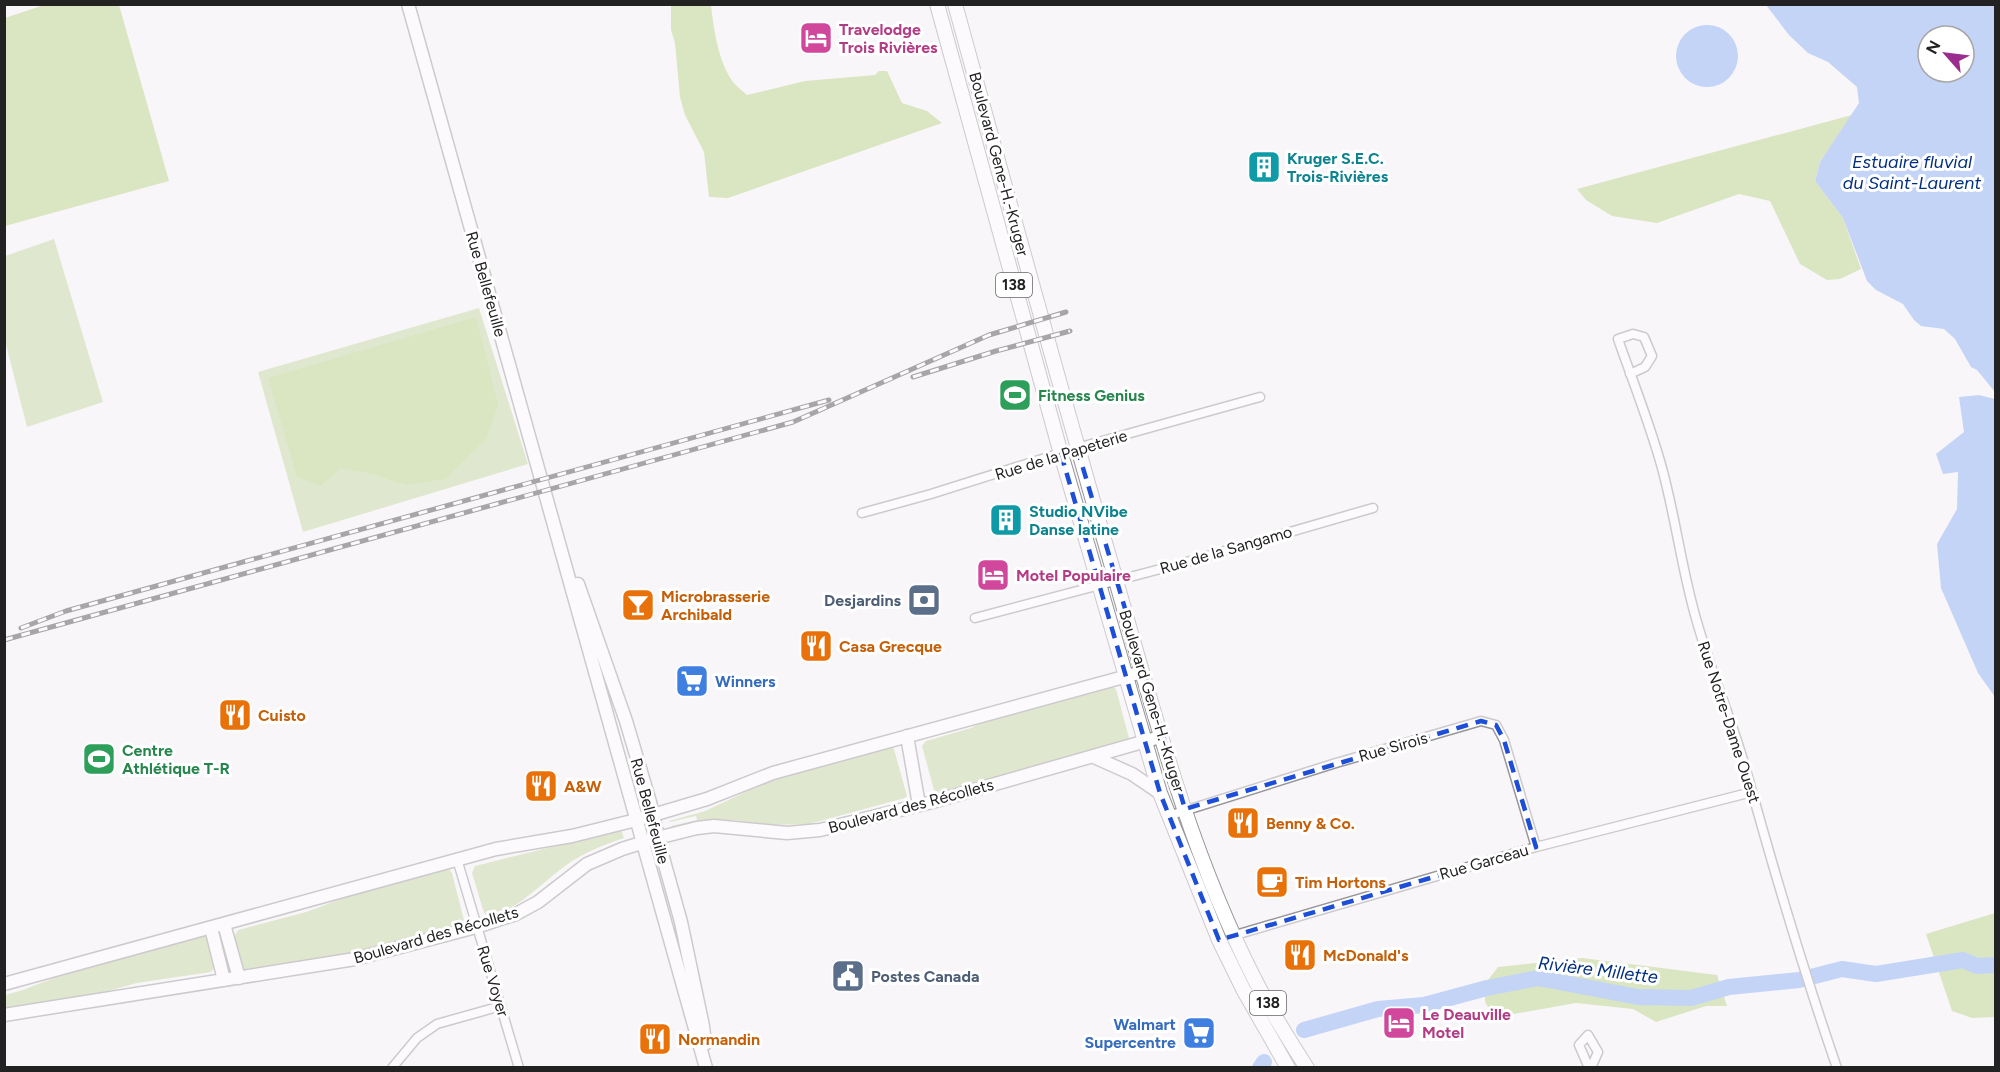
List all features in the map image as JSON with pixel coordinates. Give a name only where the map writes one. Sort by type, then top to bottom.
[{"type":"main road","name":"Rue Bellefeuille","points":[[408,4],[706,1068]]},
{"type":"main road","name":"Boulevard Gene-H.-Kruger","points":[[937,4],[1061,454],[1160,793],[1219,940],[1243,989],[1288,1068]]},
{"type":"main road","name":"Boulevard Gene-H.-Kruger","points":[[955,4],[1077,448],[1160,737],[1212,885],[1234,935],[1256,982],[1307,1068]]},
{"type":"main road","name":"Rue Bellefeuille","points":[[565,563],[573,572],[581,591],[608,668],[652,815],[690,964],[703,1026],[706,1068]]},
{"type":"main road","points":[[4,984],[502,847],[572,836],[636,820],[707,799],[773,772],[1142,672]]},
{"type":"main road","points":[[907,736],[919,805]]},
{"type":"main road","name":"Boulevard des Récollets","points":[[4,1014],[355,959],[476,927],[523,911],[587,864],[613,852],[657,838],[714,826],[787,833],[814,831],[919,805],[1160,737]]},
{"type":"main road","points":[[1094,757],[1132,774],[1160,793]]},
{"type":"main road","points":[[224,924],[239,978]]},
{"type":"main road","points":[[211,928],[224,980]]},
{"type":"street","name":"Rue Notre-Dame Ouest","points":[[1630,374],[1645,367],[1652,356],[1644,337],[1633,334],[1618,339],[1661,465],[1697,621],[1837,1068]]},
{"type":"street","name":"Rue de la Papeterie","points":[[862,513],[1077,448],[1260,397]]},
{"type":"street","name":"Rue de la Sangamo","points":[[975,618],[1116,581],[1373,508]]},
{"type":"street","name":"Rue Sirois","points":[[1168,816],[1481,721],[1496,725],[1504,740],[1536,847]]},
{"type":"street","name":"Rue Garceau","points":[[1219,940],[1536,847],[1752,792]]},
{"type":"street","name":"Rue Voyer","points":[[457,859],[519,1068]]},
{"type":"street","points":[[392,1068],[417,1038],[437,1024],[501,1006]]},
{"type":"highlighted area","points":[[1077,448],[1185,809],[1481,721],[1496,725],[1504,740],[1536,847],[1219,940],[1160,793],[1061,454]]},
{"type":"green space","points":[[47,4],[119,5],[169,181],[5,226],[5,18]]},
{"type":"green space","points":[[671,5],[711,5],[715,35],[724,65],[733,82],[747,95],[805,81],[875,75],[879,71],[887,71],[902,103],[927,111],[942,123],[728,198],[709,197],[704,152],[685,115],[680,97],[675,43],[671,30]]},
{"type":"green space","points":[[1852,115],[1820,162],[1815,181],[1843,218],[1861,269],[1840,279],[1827,280],[1800,264],[1770,201],[1739,194],[1657,223],[1612,216],[1586,200],[1577,189]]},
{"type":"green space","points":[[54,239],[103,402],[27,427],[5,341],[5,256]]},
{"type":"green space","points":[[479,308],[528,464],[303,532],[258,372]]},
{"type":"green space","points":[[476,317],[498,405],[487,438],[445,479],[406,485],[372,474],[341,468],[320,486],[297,477],[268,378]]},
{"type":"green space","points":[[1112,686],[1116,689],[1129,738],[1126,741],[940,793],[934,790],[922,746],[926,741],[971,728],[989,719]]},
{"type":"green space","points":[[889,746],[894,749],[907,796],[905,798],[809,824],[771,825],[715,820],[672,828],[671,826],[697,820],[696,816],[669,821],[705,811],[771,780]]},
{"type":"green space","points":[[621,830],[624,838],[572,861],[511,907],[488,917],[484,913],[472,873],[475,866]]},
{"type":"green space","points":[[449,869],[452,873],[464,920],[462,924],[436,933],[355,953],[245,971],[242,967],[234,937],[238,930],[306,912],[357,893]]},
{"type":"green space","points":[[1995,913],[1995,1017],[1972,1018],[1952,1011],[1926,934]]},
{"type":"green space","points":[[203,935],[208,940],[215,966],[211,972],[137,983],[94,995],[5,1009],[5,995],[69,972]]},
{"type":"green space","points":[[1582,958],[1717,975],[1727,1006],[1706,1006],[1656,1022],[1633,1009],[1576,1003],[1508,1015],[1489,1009],[1485,1002],[1485,984],[1498,967]]},
{"type":"water","name":"Estuaire fluvial du Saint-Laurent","points":[[1766,5],[1995,5],[1995,392],[1977,370],[1971,367],[1955,339],[1944,329],[1921,326],[1903,304],[1876,290],[1867,281],[1843,218],[1815,181],[1820,162],[1859,103],[1857,87],[1828,62],[1808,53],[1789,35]]},
{"type":"water","points":[[1707,25],[1719,27],[1729,34],[1736,44],[1738,56],[1736,68],[1729,78],[1719,85],[1707,87],[1695,85],[1685,78],[1678,68],[1676,56],[1678,44],[1685,34],[1695,27]]},
{"type":"water","points":[[1979,395],[1995,399],[1995,697],[1978,673],[1941,588],[1937,544],[1957,509],[1958,472],[1943,474],[1936,454],[1964,432],[1959,397]]},
{"type":"waterway","name":"Rivière Millette","points":[[1304,1030],[1378,1009],[1424,1005],[1487,988],[1538,978],[1638,997],[1691,998],[1729,987],[1799,980],[1842,969],[1876,974],[1963,960],[1977,966],[1996,965]]},
{"type":"waterway","name":"Rivière Millette","points":[[1260,1068],[1264,1062]]},
{"type":"railway","points":[[4,640],[793,422],[989,335],[1066,312]]},
{"type":"railway","points":[[913,377],[1070,331]]},
{"type":"railway","points":[[21,628],[66,611],[829,400]]},
{"type":"place","name":"Travelodge Trois Rivières","points":[[816,38]]},
{"type":"place","name":"Kruger S.E.C. Trois-Rivières","points":[[1264,167]]},
{"type":"place","name":"Fitness Genius","points":[[1015,395]]},
{"type":"place","name":"Studio NVibe Danse latine","points":[[1006,520]]},
{"type":"place","name":"Motel Populaire","points":[[993,575]]},
{"type":"place","name":"Desjardins","points":[[924,600]]},
{"type":"place","name":"Microbrasserie Archibald","points":[[638,605]]},
{"type":"place","name":"Casa Grecque","points":[[816,646]]},
{"type":"place","name":"Winners","points":[[692,681]]},
{"type":"place","name":"Cuisto","points":[[235,715]]},
{"type":"place","name":"Centre Athlétique T-R","points":[[99,759]]},
{"type":"place","name":"A&W","points":[[541,786]]},
{"type":"place","name":"Benny & Co.","points":[[1243,823]]},
{"type":"place","name":"Tim Hortons","points":[[1272,882]]},
{"type":"place","name":"McDonald's","points":[[1300,955]]},
{"type":"place","name":"Postes Canada","points":[[848,976]]},
{"type":"place","name":"Le Deauville Motel","points":[[1399,1023]]},
{"type":"place","name":"Walmart Supercentre","points":[[1199,1033]]},
{"type":"place","name":"Normandin","points":[[655,1039]]}]
